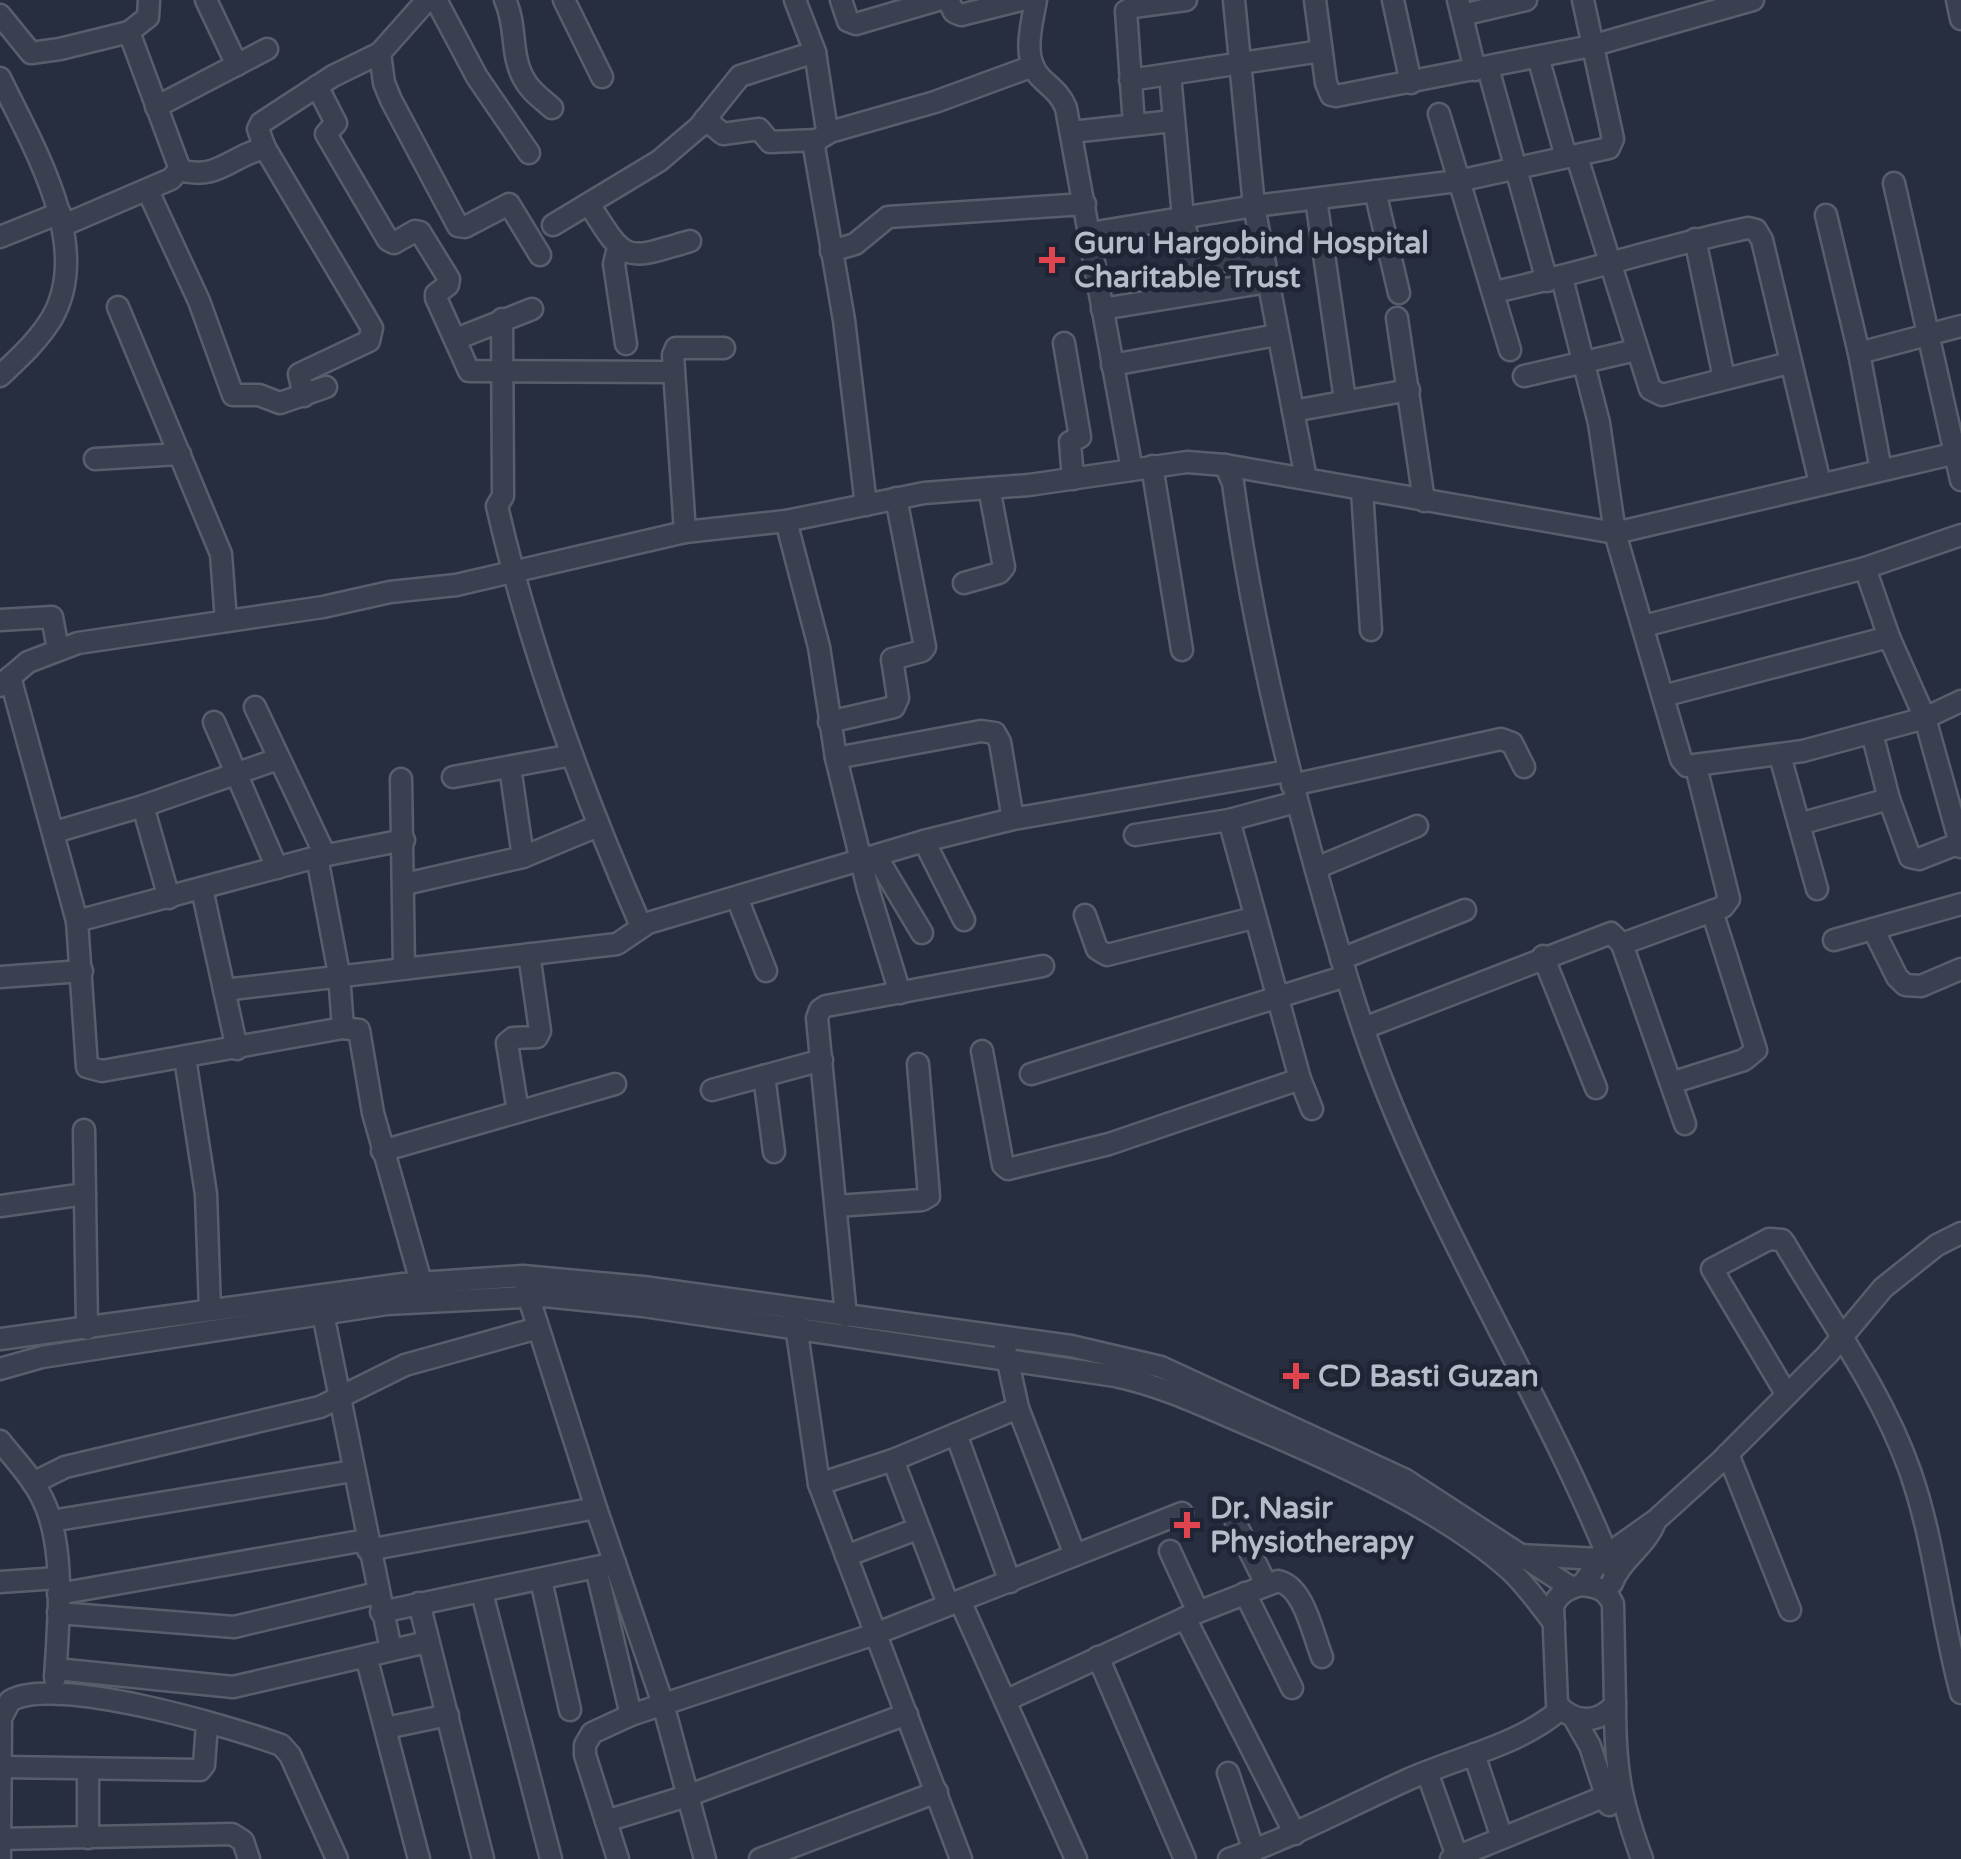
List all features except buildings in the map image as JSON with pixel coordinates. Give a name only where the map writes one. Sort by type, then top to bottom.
[{"type":"street","points":[[206,0],[238,65]]},
{"type":"street","points":[[304,396],[299,374],[368,340],[374,332],[265,148],[258,126],[284,105],[380,54],[426,0]]},
{"type":"street","points":[[436,0],[464,56],[529,153]]},
{"type":"street","points":[[505,0],[514,26],[521,73],[552,108]]},
{"type":"street","points":[[564,0],[602,77]]},
{"type":"street","points":[[794,0],[815,52],[826,124],[824,136],[814,147],[844,320],[866,505]]},
{"type":"street","points":[[841,0],[848,20],[856,24],[938,0]]},
{"type":"street","points":[[948,0],[954,12],[961,15],[1020,0]]},
{"type":"street","points":[[1036,0],[1030,40],[1033,66],[1061,96],[1112,365],[1142,468],[1182,650]]},
{"type":"street","points":[[1134,126],[1126,11],[1186,0]]},
{"type":"street","points":[[1234,0],[1254,206],[1306,479]]},
{"type":"street","points":[[1315,0],[1330,95],[1341,96],[1591,46],[1711,6],[1753,0]]},
{"type":"street","points":[[1393,0],[1411,83]]},
{"type":"street","points":[[1526,0],[1460,8],[1585,363],[1599,424],[1614,533],[1681,760],[1687,766],[1696,766],[1780,756],[1925,718],[1961,701]]},
{"type":"street","points":[[1090,233],[1254,206],[1458,181],[1608,148],[1613,143],[1583,0]]},
{"type":"street","points":[[1957,0],[1961,19]]},
{"type":"street","points":[[0,15],[31,53],[60,50],[129,32],[148,18],[154,1]]},
{"type":"street","points":[[129,32],[178,170]]},
{"type":"street","points":[[156,106],[267,49]]},
{"type":"street","points":[[1130,80],[1322,51]]},
{"type":"street","points":[[553,225],[659,161],[705,119],[740,76],[815,52]]},
{"type":"street","points":[[380,54],[384,83],[458,226],[464,227],[509,204],[540,255]]},
{"type":"street","points":[[1538,57],[1611,265],[1646,383],[1655,394],[1790,363]]},
{"type":"street","points":[[705,119],[723,134],[759,129],[770,142],[824,136],[1033,66]]},
{"type":"street","points":[[489,95],[521,73]]},
{"type":"street","points":[[1170,75],[1183,217],[1194,263],[1263,254]]},
{"type":"street","points":[[0,376],[39,336],[65,283],[62,219],[2,84]]},
{"type":"street","points":[[317,86],[336,123],[326,134],[388,240],[394,243],[420,232],[449,280],[436,294],[469,371],[673,372]]},
{"type":"street","points":[[1439,114],[1510,350]]},
{"type":"street","points":[[1070,132],[1174,121]]},
{"type":"street","points":[[178,170],[212,173],[265,148]]},
{"type":"street","points":[[0,238],[148,191],[171,179],[178,170]]},
{"type":"street","points":[[1894,183],[1927,335],[1958,452],[1961,480]]},
{"type":"street","points":[[148,191],[194,291],[229,391],[237,396],[258,396],[280,403],[326,387]]},
{"type":"street","points":[[1375,192],[1399,293]]},
{"type":"street","points":[[1316,199],[1345,400]]},
{"type":"street","points":[[589,204],[618,248],[630,254],[644,255],[690,242]]},
{"type":"street","points":[[831,252],[855,244],[888,217],[1084,204]]},
{"type":"street","points":[[1826,215],[1859,353],[1881,470]]},
{"type":"street","points":[[1494,292],[1611,265],[1696,239],[1748,228],[1759,233],[1820,483]]},
{"type":"street","points":[[1696,239],[1724,378]]},
{"type":"street","points":[[618,248],[614,264],[626,344]]},
{"type":"street","points":[[1102,308],[1268,282]]},
{"type":"street","points":[[118,308],[221,554],[226,622]]},
{"type":"street","points":[[456,339],[532,309]]},
{"type":"street","points":[[1397,318],[1424,500]]},
{"type":"street","points":[[502,319],[502,496],[497,506],[512,573],[572,755],[641,926]]},
{"type":"street","points":[[1859,353],[1961,326]]},
{"type":"street","points":[[1112,365],[1278,334]]},
{"type":"street","points":[[1064,343],[1080,437],[1070,442],[1073,480]]},
{"type":"street","points":[[686,532],[672,354],[676,348],[724,348]]},
{"type":"street","points":[[1524,376],[1636,350]]},
{"type":"street","points":[[1293,411],[1409,390]]},
{"type":"street","points":[[421,1282],[382,1151],[361,1033],[354,1028],[102,1071],[87,1068],[77,921],[55,832],[5,682],[28,662],[91,640],[323,607],[390,592],[456,586],[686,532],[786,521],[896,498],[1073,480],[1142,468],[1208,461],[1614,533],[1958,452]]},
{"type":"street","points":[[95,459],[180,454]]},
{"type":"street","points":[[1224,465],[1233,483],[1266,678],[1292,786],[1344,968],[1380,1076],[1608,1570],[1613,1604],[1615,1756],[1622,1805],[1642,1859]]},
{"type":"street","points":[[964,584],[999,573],[1004,567],[989,488]]},
{"type":"street","points":[[1362,490],[1371,630]]},
{"type":"street","points":[[829,722],[894,706],[898,698],[892,659],[925,647],[896,498]]},
{"type":"street","points":[[786,521],[818,646],[836,758],[868,858],[900,992]]},
{"type":"street","points":[[1644,626],[1865,568],[1961,535]]},
{"type":"street","points":[[1865,568],[1889,637],[1954,791],[1959,836],[1919,859],[1910,857],[1872,732]]},
{"type":"street","points":[[0,620],[52,618],[58,649]]},
{"type":"street","points":[[1663,696],[1889,637]]},
{"type":"street","points":[[255,707],[321,856],[343,1028]]},
{"type":"street","points":[[214,722],[277,868]]},
{"type":"street","points":[[836,758],[981,731],[995,733],[1000,742],[1013,819]]},
{"type":"street","points":[[224,990],[617,944],[641,926],[924,841],[1013,819],[1292,786],[1501,739],[1512,743],[1524,766]]},
{"type":"street","points":[[454,777],[572,755]]},
{"type":"street","points":[[1780,756],[1816,889]]},
{"type":"street","points":[[55,832],[278,759]]},
{"type":"street","points":[[1622,944],[1727,903],[1730,893],[1696,766]]},
{"type":"street","points":[[510,767],[523,857]]},
{"type":"street","points":[[402,779],[404,968]]},
{"type":"street","points":[[1135,835],[1229,820],[1292,786]]},
{"type":"street","points":[[1799,824],[1890,799]]},
{"type":"street","points":[[143,806],[169,898]]},
{"type":"street","points":[[1229,820],[1277,999],[1312,1109]]},
{"type":"street","points":[[404,884],[523,857],[598,826]]},
{"type":"street","points":[[1316,868],[1417,826]]},
{"type":"street","points":[[77,921],[321,856],[404,840]]},
{"type":"street","points":[[924,841],[964,920]]},
{"type":"street","points":[[868,858],[922,933]]},
{"type":"street","points":[[202,889],[237,1049]]},
{"type":"street","points":[[737,898],[766,971]]},
{"type":"street","points":[[1834,940],[1961,904]]},
{"type":"street","points":[[1030,1074],[1277,999],[1465,910]]},
{"type":"street","points":[[1671,1082],[1744,1060],[1756,1050],[1712,911]]},
{"type":"street","points":[[1085,915],[1097,949],[1107,954],[1254,918]]},
{"type":"street","points":[[1873,929],[1897,977],[1905,984],[1921,986],[1961,969]]},
{"type":"street","points":[[1364,1028],[1611,933],[1622,944],[1684,1124]]},
{"type":"street","points":[[518,1112],[506,1047],[513,1038],[537,1037],[540,1031],[529,954]]},
{"type":"street","points":[[1543,956],[1596,1088]]},
{"type":"street","points":[[846,1316],[817,1018],[822,1008],[1043,966]]},
{"type":"street","points":[[0,977],[82,971]]},
{"type":"street","points":[[982,1050],[1003,1166],[1008,1169],[1110,1144],[1300,1079]]},
{"type":"street","points":[[185,1058],[206,1194],[210,1310]]},
{"type":"street","points":[[712,1090],[822,1060]]},
{"type":"street","points":[[836,1206],[922,1200],[930,1196],[918,1064]]},
{"type":"street","points":[[764,1076],[774,1152]]},
{"type":"street","points":[[382,1151],[614,1084]]},
{"type":"street","points":[[84,1130],[88,1328]]},
{"type":"street","points":[[0,1206],[85,1194]]},
{"type":"street","points":[[0,1339],[210,1310],[528,1297],[795,1319],[846,1316],[1071,1346],[1161,1368],[1404,1480],[1576,1586],[1597,1586],[1656,1520],[1786,1395],[1883,1288],[1937,1246],[1961,1233]]},
{"type":"street","points":[[1786,1395],[1712,1269],[1769,1239],[1782,1240],[1882,1404],[1911,1474],[1961,1693]]},
{"type":"street","points":[[523,1276],[596,1508],[631,1715]]},
{"type":"street","points":[[0,1369],[42,1357],[421,1282],[523,1276],[642,1287],[1158,1387],[1393,1492],[1487,1551],[1512,1572],[1554,1623]]},
{"type":"street","points":[[321,1304],[390,1650]]},
{"type":"street","points":[[795,1319],[819,1484],[962,1859]]},
{"type":"street","points":[[34,1482],[65,1467],[320,1407],[405,1365],[538,1328]]},
{"type":"street","points":[[1003,1336],[1018,1408],[1075,1556]]},
{"type":"street","points":[[819,1484],[893,1460],[1018,1408]]},
{"type":"street","points":[[956,1434],[1010,1582]]},
{"type":"street","points":[[0,1441],[34,1482],[51,1521],[58,1595],[54,1696]]},
{"type":"street","points":[[1728,1454],[1790,1610]]},
{"type":"street","points":[[893,1460],[917,1529],[1007,1700],[1076,1859]]},
{"type":"street","points":[[51,1521],[354,1471]]},
{"type":"street","points":[[58,1595],[596,1508]]},
{"type":"street","points":[[618,1859],[585,1745],[592,1734],[631,1715],[875,1634],[1182,1512]]},
{"type":"street","points":[[1236,1524],[1266,1584]]},
{"type":"street","points":[[846,1556],[917,1529]]},
{"type":"street","points":[[1170,1551],[1192,1615],[1295,1834]]},
{"type":"street","points":[[1519,1554],[1608,1570]]},
{"type":"street","points":[[0,1582],[234,1627],[379,1602],[418,1603],[482,1593],[606,1566]]},
{"type":"street","points":[[606,1566],[663,1704],[706,1859]]},
{"type":"street","points":[[542,1580],[570,1710]]},
{"type":"street","points":[[1007,1700],[1266,1584],[1285,1582],[1296,1591],[1322,1657]]},
{"type":"street","points":[[1576,1586],[1557,1597],[1553,1606],[1558,1704],[1590,1746],[1627,1859]]},
{"type":"street","points":[[482,1593],[551,1859]]},
{"type":"street","points":[[1244,1593],[1292,1688]]},
{"type":"street","points":[[418,1603],[484,1859]]},
{"type":"street","points":[[56,1669],[233,1687],[428,1642]]},
{"type":"street","points":[[366,1656],[420,1859]]},
{"type":"street","points":[[1098,1657],[1185,1859]]},
{"type":"street","points":[[0,1859],[1,1718],[5,1707],[18,1696],[54,1696],[120,1699],[274,1742],[286,1749],[337,1859]]},
{"type":"street","points":[[1229,1859],[1267,1851],[1427,1772],[1568,1713],[1598,1718],[1616,1704]]},
{"type":"street","points":[[606,1821],[688,1796],[907,1714]]},
{"type":"street","points":[[386,1728],[448,1715]]},
{"type":"street","points":[[2,1767],[200,1770],[204,1765],[207,1724]]},
{"type":"street","points":[[1474,1754],[1502,1838]]},
{"type":"street","points":[[88,1770],[88,1838]]},
{"type":"street","points":[[1427,1772],[1456,1858],[1606,1796]]},
{"type":"street","points":[[1228,1773],[1267,1851]]},
{"type":"street","points":[[760,1859],[790,1854],[937,1792]]},
{"type":"street","points":[[1,1839],[232,1834],[244,1840],[249,1859]]},
{"type":"place","name":"Guru Hargobind Hospital Charitable Trust","points":[[1052,260]]},
{"type":"place","name":"CD Basti Guzan","points":[[1296,1376]]},
{"type":"place","name":"Dr. Nasir Physiotherapy","points":[[1187,1525]]}]
